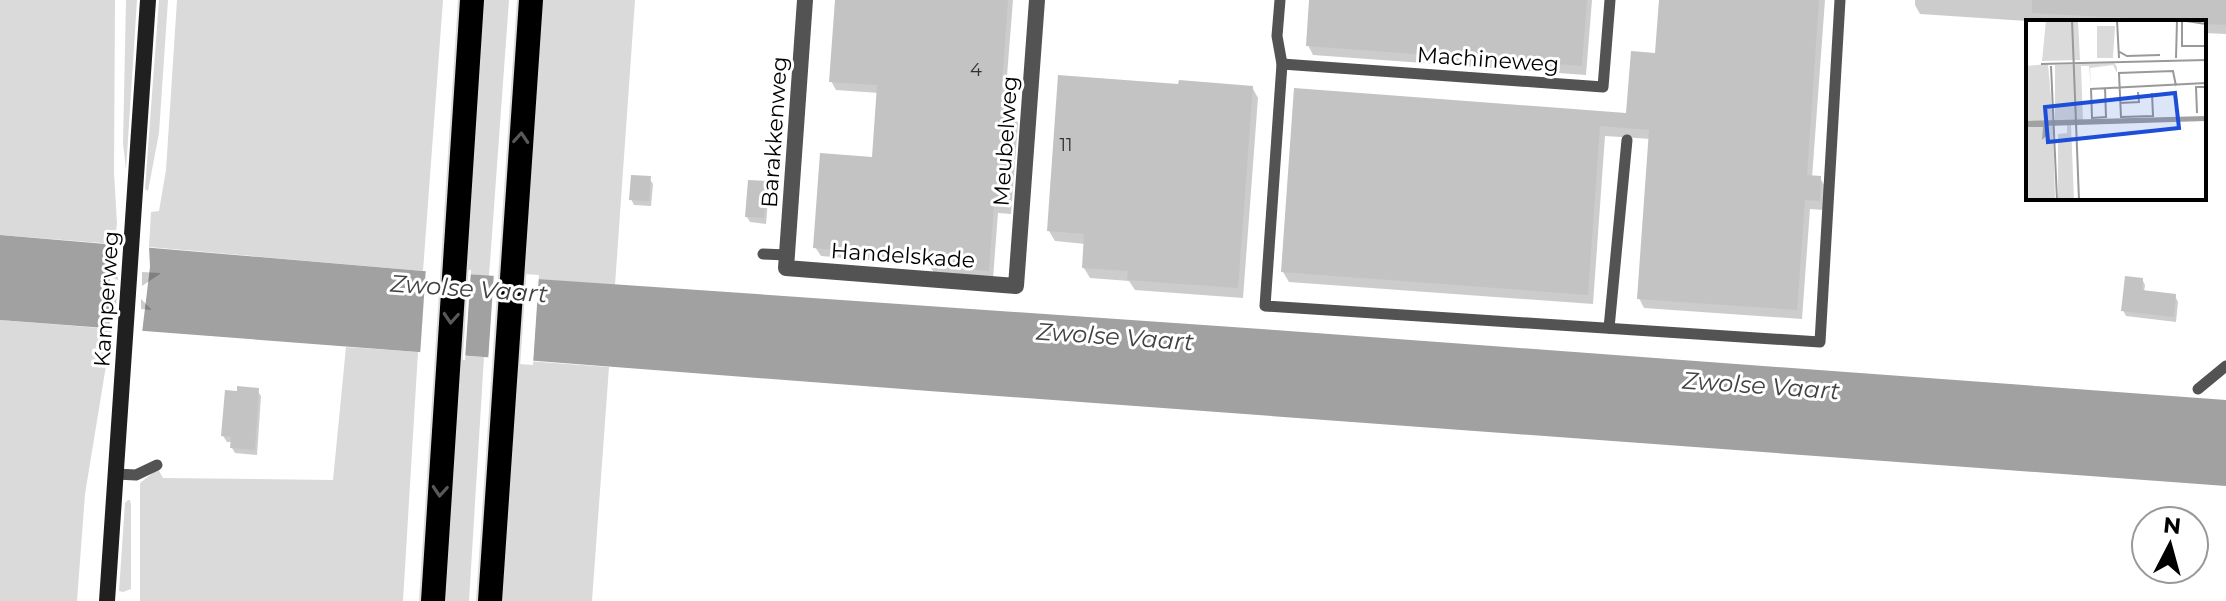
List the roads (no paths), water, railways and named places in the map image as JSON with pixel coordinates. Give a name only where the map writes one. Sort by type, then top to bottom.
[{"type":"highway","points":[[433,601],[472,0]]},
{"type":"highway","points":[[490,601],[531,0]]},
{"type":"main road","name":"Kamperweg","points":[[107,601],[148,0]]},
{"type":"street","name":"Barakkenweg","points":[[787,262],[805,0]]},
{"type":"street","name":"Meubelweg","points":[[1016,286],[1037,0]]},
{"type":"street","name":"Handelskade","points":[[787,262],[1016,286]]},
{"type":"lane","points":[[1280,0],[1277,36],[1282,64],[1265,306],[1820,342],[1840,0]]},
{"type":"lane","name":"Machineweg","points":[[1282,64],[1603,87],[1610,0]]},
{"type":"lane","points":[[1609,328],[1627,140]]},
{"type":"lane","points":[[763,254],[787,262]]},
{"type":"lane","points":[[2198,389],[2226,366]]},
{"type":"lane","points":[[116,474],[136,475],[157,465]]},
{"type":"water","name":"Zwolse Vaart","points":[[0,235],[423,271],[2226,400],[2226,486],[0,320]]}]
